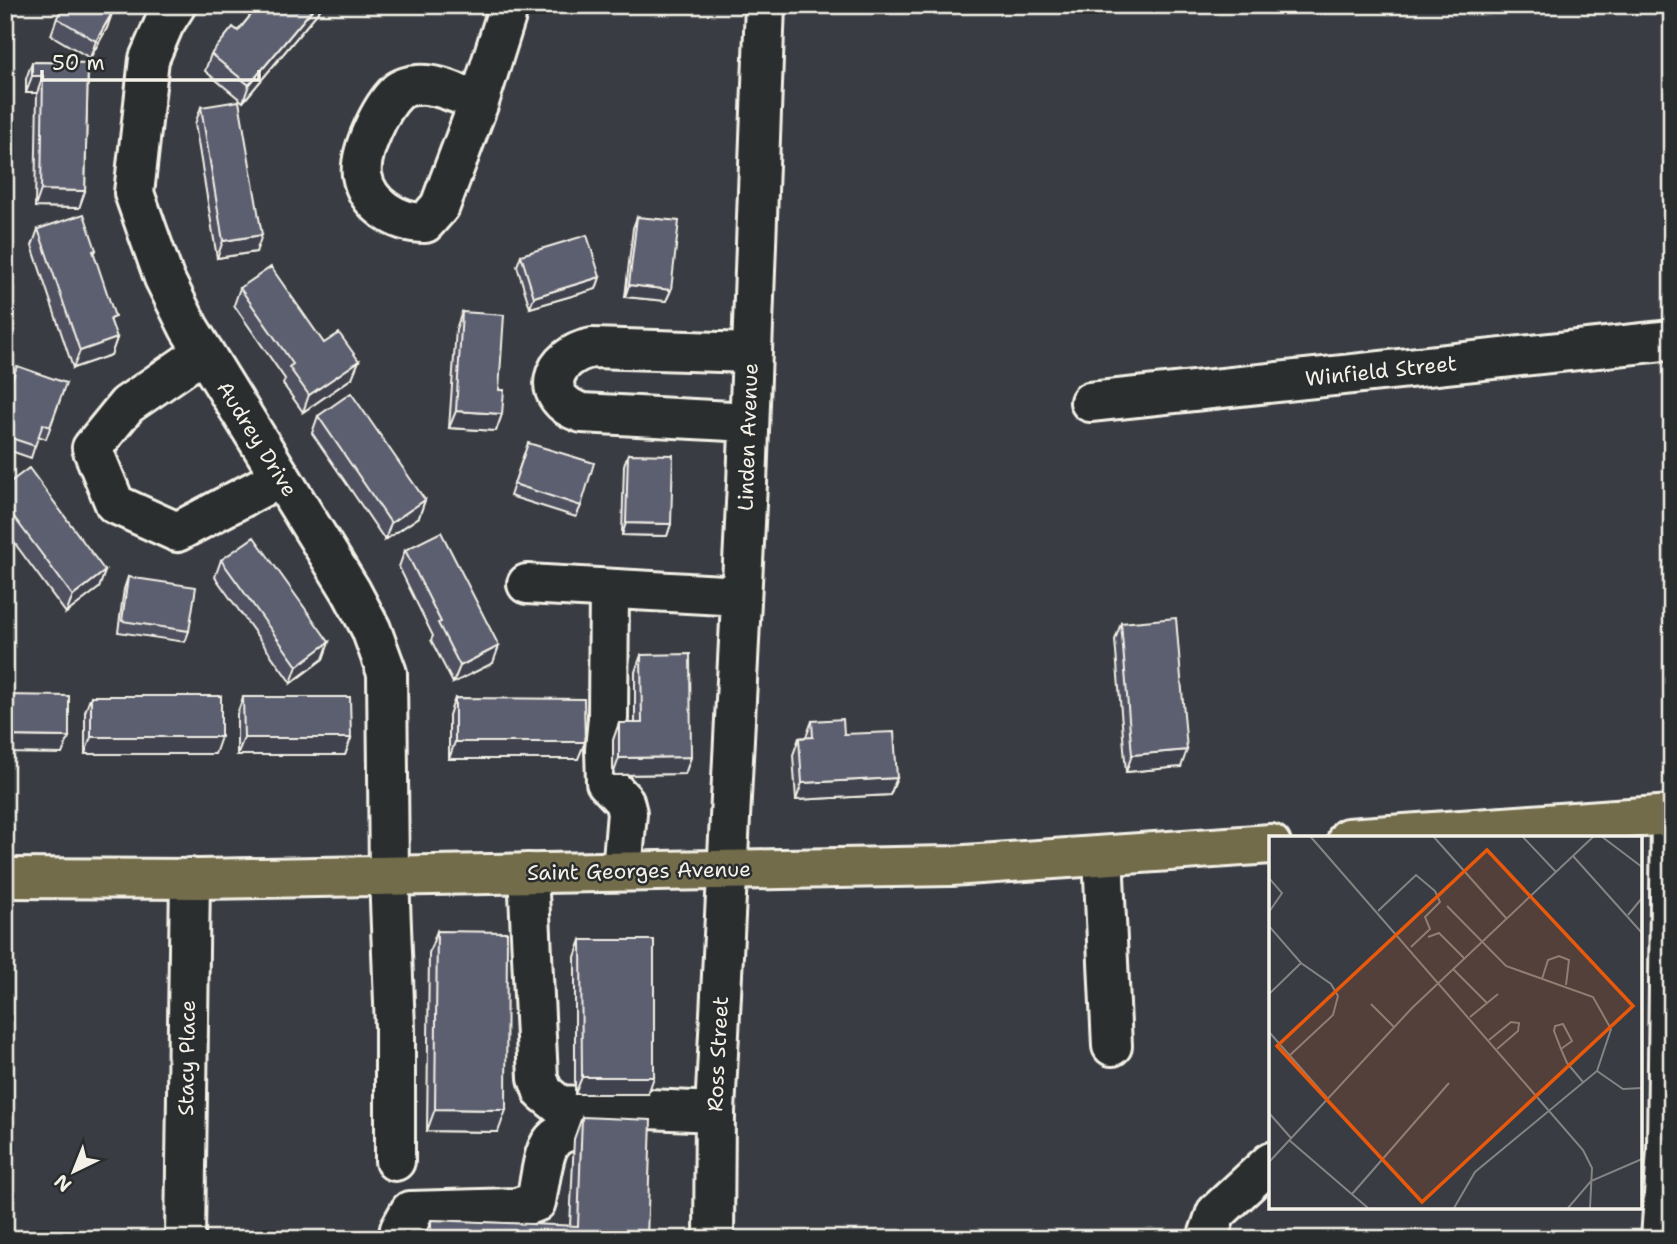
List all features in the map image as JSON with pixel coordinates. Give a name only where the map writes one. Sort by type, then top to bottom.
[{"type":"main road","points":[[1376,836],[1671,815]]},
{"type":"main road","name":"Saint Georges Avenue","points":[[5,878],[389,876],[951,866],[1269,844]]},
{"type":"street","name":"Audrey Drive","points":[[176,5],[164,24],[149,59],[134,193],[164,278],[189,328],[351,591],[371,629],[387,673],[389,876],[396,1028],[396,1161]]},
{"type":"street","points":[[479,102],[507,5]]},
{"type":"street","name":"Linden Avenue","points":[[727,869],[749,422],[765,5]]},
{"type":"street","name":"Winfield Street","points":[[1090,402],[1672,340]]},
{"type":"street","points":[[749,422],[582,413],[561,401],[555,390],[554,378],[556,370],[564,360],[573,353],[592,348],[752,353]]},
{"type":"street","points":[[204,352],[127,405],[92,448],[115,504],[177,532],[281,477]]},
{"type":"street","points":[[527,584],[741,596]]},
{"type":"street","points":[[609,589],[606,782],[624,801],[627,813],[622,871]]},
{"type":"street","points":[[1661,1239],[1654,1150],[1671,815]]},
{"type":"street","points":[[1103,856],[1112,1046]]},
{"type":"street","name":"Ross Street","points":[[714,1239],[715,1122],[727,869]]},
{"type":"street","points":[[528,873],[538,1078],[543,1092],[559,1105],[715,1122]]},
{"type":"street","name":"Stacy Place","points":[[185,1239],[190,878]]},
{"type":"street","points":[[398,1239],[400,1229],[411,1211],[516,1209],[536,1202],[546,1147],[557,1134],[584,1128],[715,1122]]},
{"type":"street","points":[[1207,1239],[1216,1213],[1269,1164]]},
{"type":"building","points":[[64,5],[110,5],[108,8],[113,11],[96,41],[57,18]]},
{"type":"building","points":[[259,5],[316,5],[249,85],[211,54],[233,27],[238,31]]},
{"type":"building","points":[[32,62],[88,63],[85,191],[41,190],[43,76],[32,76]]},
{"type":"building","points":[[239,101],[262,235],[223,241],[201,107]]},
{"type":"building","points":[[84,214],[115,317],[110,319],[117,338],[80,351],[38,229]]},
{"type":"building","points":[[637,217],[679,221],[671,290],[629,285]]},
{"type":"building","points":[[587,235],[600,277],[534,297],[521,255]]},
{"type":"building","points":[[271,267],[324,343],[339,333],[359,361],[309,395],[289,367],[293,364],[240,288]]},
{"type":"building","points":[[462,312],[504,315],[499,390],[504,390],[502,414],[456,411]]},
{"type":"building","points":[[17,366],[66,383],[50,427],[43,424],[35,446],[5,436],[5,400]]},
{"type":"building","points":[[351,393],[425,500],[391,523],[318,416]]},
{"type":"building","points":[[528,443],[594,463],[581,506],[514,484]]},
{"type":"building","points":[[628,454],[673,455],[671,524],[626,523]]},
{"type":"building","points":[[29,468],[105,571],[73,596],[5,505],[5,486]]},
{"type":"building","points":[[441,532],[499,646],[460,666],[405,550]]},
{"type":"building","points":[[254,537],[329,642],[297,666],[221,560]]},
{"type":"building","points":[[128,577],[196,587],[189,631],[122,621]]},
{"type":"building","points":[[1176,618],[1187,750],[1132,755],[1121,623]]},
{"type":"building","points":[[690,654],[691,757],[619,758],[619,723],[642,723],[641,655]]},
{"type":"building","points":[[5,695],[69,696],[69,737],[5,736]]},
{"type":"building","points":[[91,696],[221,696],[221,737],[91,737]]},
{"type":"building","points":[[243,697],[350,697],[351,738],[244,738]]},
{"type":"building","points":[[455,698],[584,699],[585,742],[455,742]]},
{"type":"building","points":[[843,719],[844,734],[894,732],[897,778],[802,783],[799,738],[813,737],[812,721]]},
{"type":"building","points":[[437,931],[507,932],[506,1110],[435,1109]]},
{"type":"building","points":[[581,940],[654,940],[654,1077],[582,1077]]},
{"type":"building","points":[[582,1117],[651,1120],[647,1239],[431,1239],[431,1220],[578,1226]]}]
